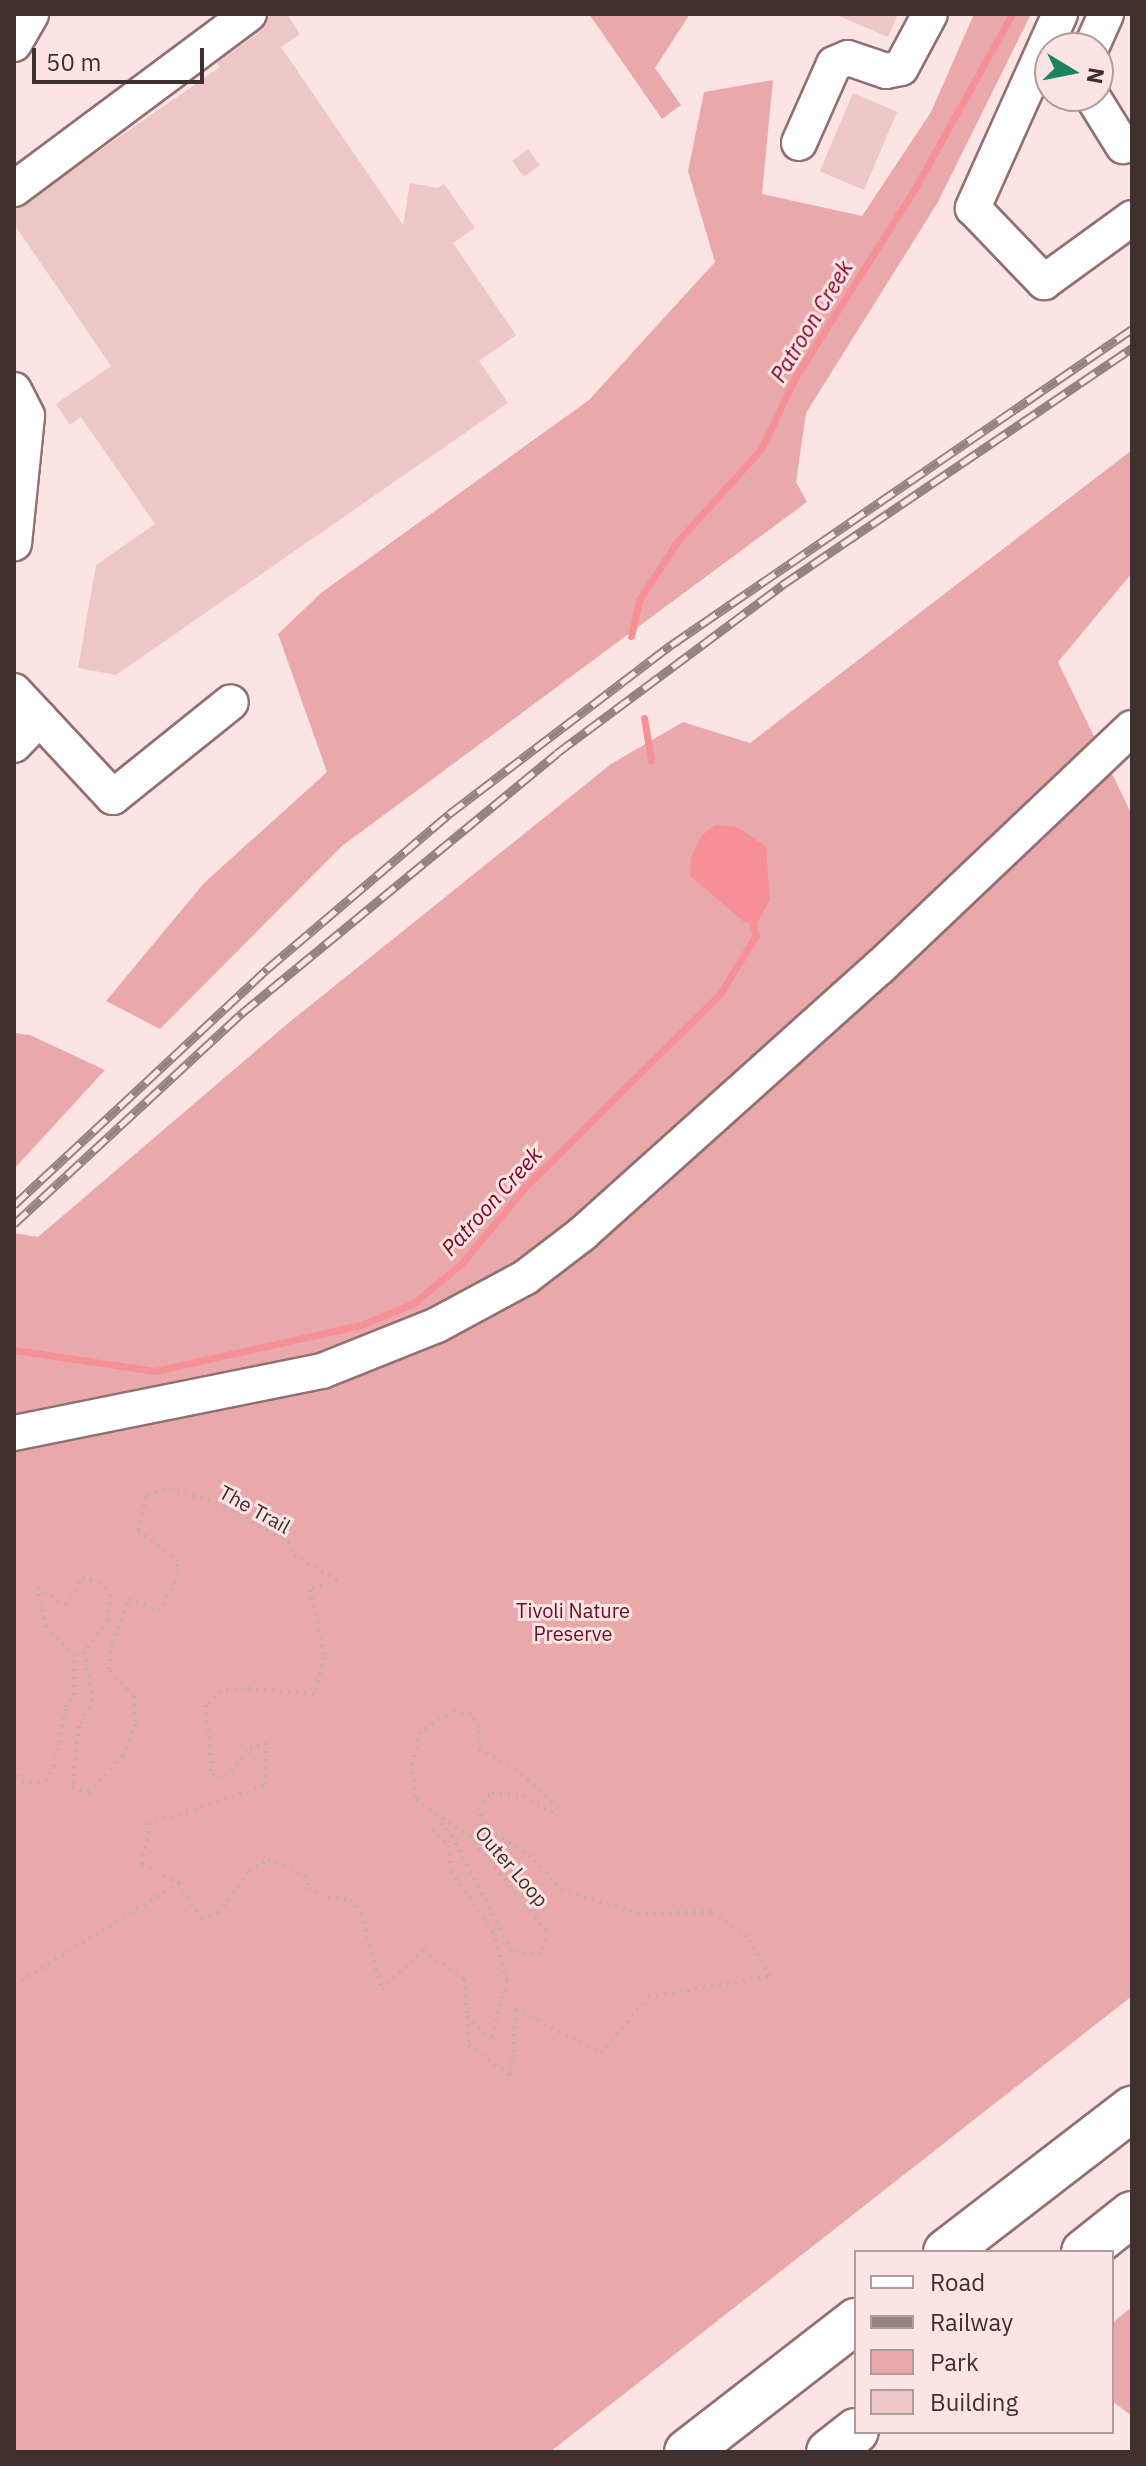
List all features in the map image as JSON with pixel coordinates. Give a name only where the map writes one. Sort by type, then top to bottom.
[{"type":"highway","points":[[949,2250],[1132,2109]]},
{"type":"highway","points":[[1087,2250],[1132,2214]]},
{"type":"highway","points":[[687,2452],[852,2332]]},
{"type":"highway","points":[[829,2452],[854,2433]]},
{"type":"lane","points":[[14,44],[31,14]]},
{"type":"lane","points":[[14,189],[249,14]]},
{"type":"lane","points":[[799,143],[834,64],[853,58],[886,71],[897,70],[909,60],[930,14]]},
{"type":"lane","points":[[1060,14],[973,208],[1044,282],[1132,218]]},
{"type":"lane","points":[[1102,112],[1123,146]]},
{"type":"lane","points":[[14,390],[27,416],[14,543]]},
{"type":"lane","points":[[14,691],[113,797],[231,702]]},
{"type":"lane","points":[[14,745],[40,718]]},
{"type":"lane","points":[[14,1433],[322,1371],[437,1325],[526,1277],[603,1216],[880,967],[1132,728]]},
{"type":"path","name":"The Trail","points":[[14,1768],[22,1782],[45,1781],[54,1766],[66,1707],[74,1695],[75,1656],[46,1627],[37,1588],[67,1605],[82,1578],[99,1582],[110,1594],[108,1621],[84,1652],[93,1700],[79,1726],[72,1787],[89,1793],[123,1756],[136,1722],[134,1695],[108,1669],[112,1643],[129,1599],[159,1611],[175,1582],[178,1561],[138,1530],[147,1495],[170,1488],[184,1492],[225,1506],[288,1542],[294,1555],[337,1580],[310,1590],[325,1657],[314,1694],[244,1688],[221,1691],[206,1705],[212,1775],[226,1777],[250,1749],[267,1743],[270,1757],[264,1786],[150,1823],[142,1864],[179,1883]]},
{"type":"path","name":"Outer Loop","points":[[179,1883],[201,1918],[219,1913],[249,1871],[268,1860],[306,1875],[309,1888],[328,1898],[351,1899],[361,1914],[382,1989],[423,1950],[464,1979],[469,2045],[511,2076],[516,2009],[601,2053],[648,1997],[770,1976],[747,1936],[712,1912],[640,1913],[563,1891],[531,1856],[490,1830],[478,1809],[492,1793],[524,1796],[551,1812],[558,1808],[516,1769],[480,1750],[479,1727],[471,1714],[454,1711],[421,1732],[412,1764],[416,1800],[469,1836],[547,1931],[541,1955],[512,1951],[452,1836],[441,1823],[432,1830],[448,1845],[451,1871],[493,1932],[507,1981],[491,2040],[467,2016]]},
{"type":"path","points":[[14,1985],[179,1883]]},
{"type":"green space","points":[[589,14],[690,14],[655,68],[681,105],[662,119]]},
{"type":"green space","points":[[974,14],[1031,14],[938,202],[806,413],[796,482],[807,502],[342,846],[160,1029],[106,1001],[204,883],[327,772],[278,634],[321,593],[589,400],[715,262],[688,171],[704,92],[773,80],[762,194],[862,216],[931,112]]},
{"type":"green space","name":"Tivoli Nature Preserve","points":[[1132,450],[1132,573],[1058,662],[1132,815],[1132,1996],[550,2452],[14,2452],[14,1233],[38,1237],[286,1025],[611,764],[683,722],[750,743]]},
{"type":"green space","points":[[14,1033],[30,1035],[105,1070],[14,1169]]},
{"type":"green space","points":[[1132,2307],[1132,2416],[1114,2402],[1114,2321]]},
{"type":"shaded area","points":[[715,825],[737,827],[766,846],[770,900],[757,923],[744,922],[690,876],[691,858],[701,836]]},
{"type":"building","points":[[269,14],[287,14],[300,34],[281,47],[403,225],[410,183],[438,188],[444,184],[475,228],[453,243],[516,335],[479,361],[508,403],[116,675],[78,668],[96,565],[155,524],[81,417],[70,425],[56,404],[111,366],[14,224],[14,210],[220,67],[217,63],[262,30]]},
{"type":"building","points":[[834,14],[898,14],[888,37]]},
{"type":"building","points":[[853,93],[897,112],[864,190],[820,171]]},
{"type":"building","points":[[528,149],[540,165],[524,177],[512,161]]},
{"type":"waterway","name":"Patroon Creek","points":[[631,636],[639,600],[677,542],[761,449],[796,376],[914,190],[1012,14]]},
{"type":"waterway","name":"Patroon Creek","points":[[644,718],[651,760]]},
{"type":"waterway","name":"Patroon Creek","points":[[14,1350],[155,1371],[361,1325],[414,1303],[462,1263],[526,1186],[720,994],[756,935],[750,917]]},
{"type":"railway","points":[[14,1205],[267,969],[449,814],[671,645],[1132,329]]},
{"type":"railway","points":[[14,1224],[242,1013],[557,753],[782,585],[1132,348]]}]
